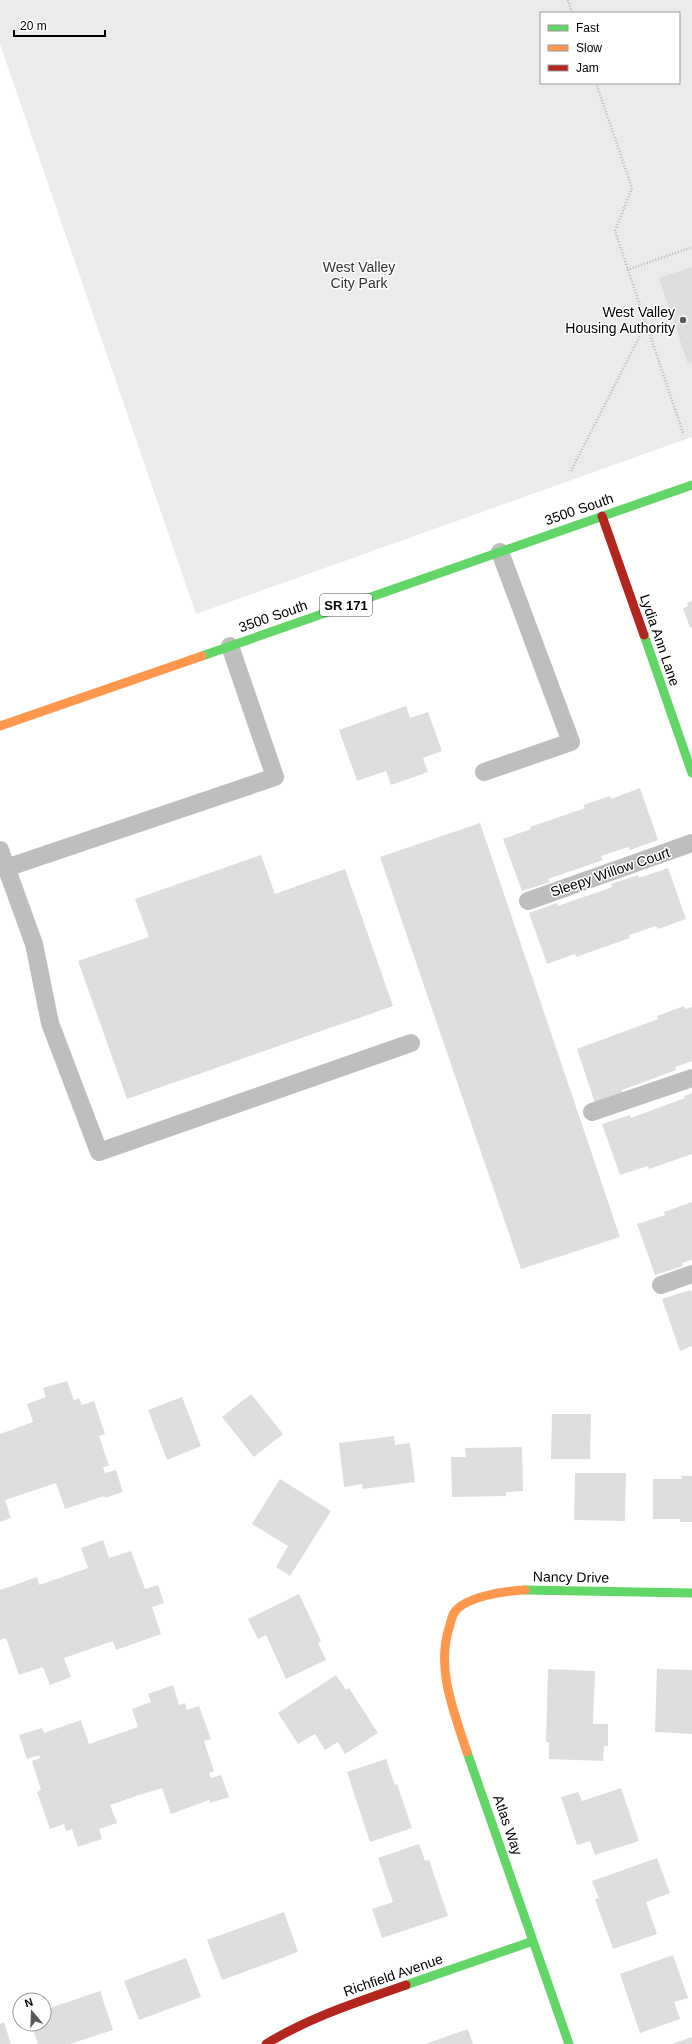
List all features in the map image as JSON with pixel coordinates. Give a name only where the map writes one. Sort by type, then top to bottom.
[{"type":"street","name":"3500 South","points":[[0,726],[692,485]]},
{"type":"street","name":"Lydia Ann Lane","points":[[602,516],[692,773]]},
{"type":"street","name":"Nancy Drive","points":[[455,1612],[476,1599],[497,1592],[522,1590],[692,1593]]},
{"type":"street","name":"Atlas Way","points":[[455,1612],[446,1632],[444,1656],[447,1683],[459,1726],[569,2044]]},
{"type":"street","name":"Richfield Avenue","points":[[266,2044],[286,2031],[327,2013],[533,1941]]},
{"type":"lane","points":[[484,772],[570,742],[500,552]]},
{"type":"lane","points":[[6,868],[275,777],[230,646]]},
{"type":"lane","name":"Sleepy Willow Court","points":[[528,901],[692,843]]},
{"type":"lane","points":[[0,850],[34,944],[50,1023],[99,1152],[411,1043]]},
{"type":"lane","points":[[592,1112],[692,1078]]},
{"type":"lane","points":[[661,1285],[692,1274]]},
{"type":"path","points":[[568,0],[572,12]]},
{"type":"path","points":[[596,84],[632,188],[615,232],[683,433]]},
{"type":"path","points":[[627,270],[692,247]]},
{"type":"path","points":[[572,471],[646,324]]},
{"type":"green space","name":"West Valley City Park","points":[[0,0],[692,0],[692,437],[196,614],[0,44]]},
{"type":"building","name":"West Valley Housing Authority","points":[[692,267],[692,362],[688,364],[659,278]]},
{"type":"building","points":[[692,601],[692,627],[690,628],[683,608],[688,606],[687,603]]},
{"type":"building","points":[[406,706],[410,718],[428,712],[442,751],[423,758],[428,772],[391,785],[386,771],[357,781],[339,730]]},
{"type":"building","points":[[640,788],[658,840],[630,850],[628,847],[601,856],[603,860],[548,879],[550,882],[522,891],[503,839],[531,829],[530,827],[585,808],[583,805],[610,796],[611,799]]},
{"type":"building","points":[[480,823],[620,1237],[521,1269],[380,857]]},
{"type":"building","points":[[261,855],[275,894],[345,869],[393,1006],[127,1099],[78,961],[149,937],[135,899]]},
{"type":"building","points":[[668,868],[686,919],[658,929],[656,926],[629,935],[630,938],[576,957],[575,954],[547,964],[529,913],[557,903],[558,906],[612,887],[611,884],[638,875],[639,878]]},
{"type":"building","points":[[684,1006],[685,1009],[692,1007],[692,1061],[675,1067],[676,1070],[622,1090],[623,1093],[595,1103],[577,1049],[658,1019],[657,1016]]},
{"type":"building","points":[[692,1093],[692,1154],[649,1169],[648,1166],[620,1175],[602,1124],[630,1115],[631,1118],[685,1098],[684,1096]]},
{"type":"building","points":[[692,1202],[692,1260],[682,1263],[683,1266],[655,1275],[637,1224],[665,1215],[664,1212]]},
{"type":"building","points":[[690,1290],[692,1292],[692,1346],[680,1351],[662,1299]]},
{"type":"building","points":[[67,1381],[74,1400],[79,1398],[82,1405],[94,1401],[105,1434],[99,1436],[109,1466],[103,1467],[105,1473],[116,1470],[123,1492],[105,1498],[104,1496],[65,1509],[56,1483],[5,1500],[11,1518],[0,1522],[0,1434],[33,1422],[27,1404],[46,1397],[43,1388]]},
{"type":"building","points":[[251,1394],[283,1434],[254,1457],[222,1417]]},
{"type":"building","points":[[182,1397],[201,1446],[167,1460],[148,1410]]},
{"type":"building","points":[[552,1414],[591,1414],[590,1459],[551,1459]]},
{"type":"building","points":[[394,1436],[395,1445],[410,1443],[415,1482],[363,1489],[362,1484],[344,1487],[339,1443]]},
{"type":"building","points":[[522,1447],[523,1491],[506,1492],[506,1496],[452,1497],[451,1457],[466,1457],[465,1448]]},
{"type":"building","points":[[575,1473],[626,1473],[625,1521],[574,1520]]},
{"type":"building","points":[[681,1476],[692,1476],[692,1522],[680,1522],[680,1519],[653,1519],[653,1479],[682,1479]]},
{"type":"building","points":[[280,1479],[331,1511],[290,1576],[276,1567],[288,1546],[252,1524]]},
{"type":"building","points":[[103,1540],[109,1558],[131,1551],[145,1589],[158,1585],[164,1603],[152,1607],[161,1634],[116,1650],[113,1641],[64,1658],[71,1677],[50,1685],[43,1667],[19,1675],[6,1638],[0,1640],[0,1590],[37,1577],[39,1585],[88,1568],[81,1548]]},
{"type":"building","points":[[299,1594],[321,1641],[318,1643],[326,1660],[286,1679],[266,1635],[258,1639],[248,1619]]},
{"type":"building","points":[[548,1669],[595,1671],[593,1724],[608,1724],[608,1746],[604,1746],[603,1761],[549,1759],[549,1742],[546,1742]]},
{"type":"building","points":[[657,1669],[692,1670],[692,1734],[655,1732]]},
{"type":"building","points":[[336,1675],[346,1690],[349,1688],[378,1733],[345,1754],[338,1742],[325,1750],[315,1734],[298,1744],[278,1713]]},
{"type":"building","points":[[173,1685],[179,1705],[185,1703],[187,1710],[199,1706],[211,1739],[204,1741],[214,1771],[209,1773],[211,1778],[221,1775],[229,1797],[210,1803],[209,1800],[171,1814],[162,1788],[136,1796],[110,1805],[117,1823],[99,1829],[102,1839],[78,1847],[72,1829],[66,1831],[64,1824],[50,1829],[37,1792],[41,1790],[32,1761],[40,1758],[39,1755],[27,1759],[19,1735],[42,1728],[44,1733],[81,1720],[89,1744],[138,1727],[132,1709],[151,1702],[148,1694]]},
{"type":"building","points":[[386,1759],[395,1785],[397,1784],[412,1828],[370,1842],[347,1772]]},
{"type":"building","points":[[621,1788],[639,1841],[595,1855],[590,1841],[577,1845],[561,1797],[578,1792],[582,1801]]},
{"type":"building","points":[[419,1844],[425,1861],[429,1860],[448,1916],[382,1938],[372,1909],[393,1902],[378,1858]]},
{"type":"building","points":[[657,1858],[670,1893],[646,1902],[657,1934],[613,1949],[595,1899],[599,1898],[592,1881]]},
{"type":"building","points":[[284,1912],[298,1952],[222,1980],[207,1940]]},
{"type":"building","points":[[673,1955],[688,1998],[674,2002],[680,2019],[640,2033],[620,1974]]},
{"type":"building","points":[[186,1958],[201,1997],[139,2020],[124,1981]]},
{"type":"building","points":[[100,1991],[113,2030],[70,2044],[38,2044],[34,2032],[52,2032],[52,2007]]},
{"type":"building","points":[[4,2022],[11,2044],[0,2044],[0,2024]]},
{"type":"building","points":[[468,2029],[473,2044],[425,2044]]},
{"type":"building","points":[[692,2037],[692,2044],[672,2044]]},
{"type":"traffic: fast","points":[[202,656],[692,485]]},
{"type":"traffic: fast","points":[[644,635],[692,773]]},
{"type":"traffic: fast","points":[[525,1590],[692,1593]]},
{"type":"traffic: fast","points":[[467,1752],[569,2044]]},
{"type":"traffic: fast","points":[[406,1985],[533,1941]]},
{"type":"traffic: slow","points":[[0,726],[202,656]]},
{"type":"traffic: slow","points":[[467,1752],[452,1705],[445,1673],[444,1657],[452,1617],[459,1607],[467,1602],[497,1593],[525,1590]]},
{"type":"traffic: jam","points":[[602,516],[644,635]]},
{"type":"traffic: jam","points":[[266,2044],[317,2018],[406,1985]]},
{"type":"place","name":"West Valley Housing Authority","points":[[683,320]]}]
